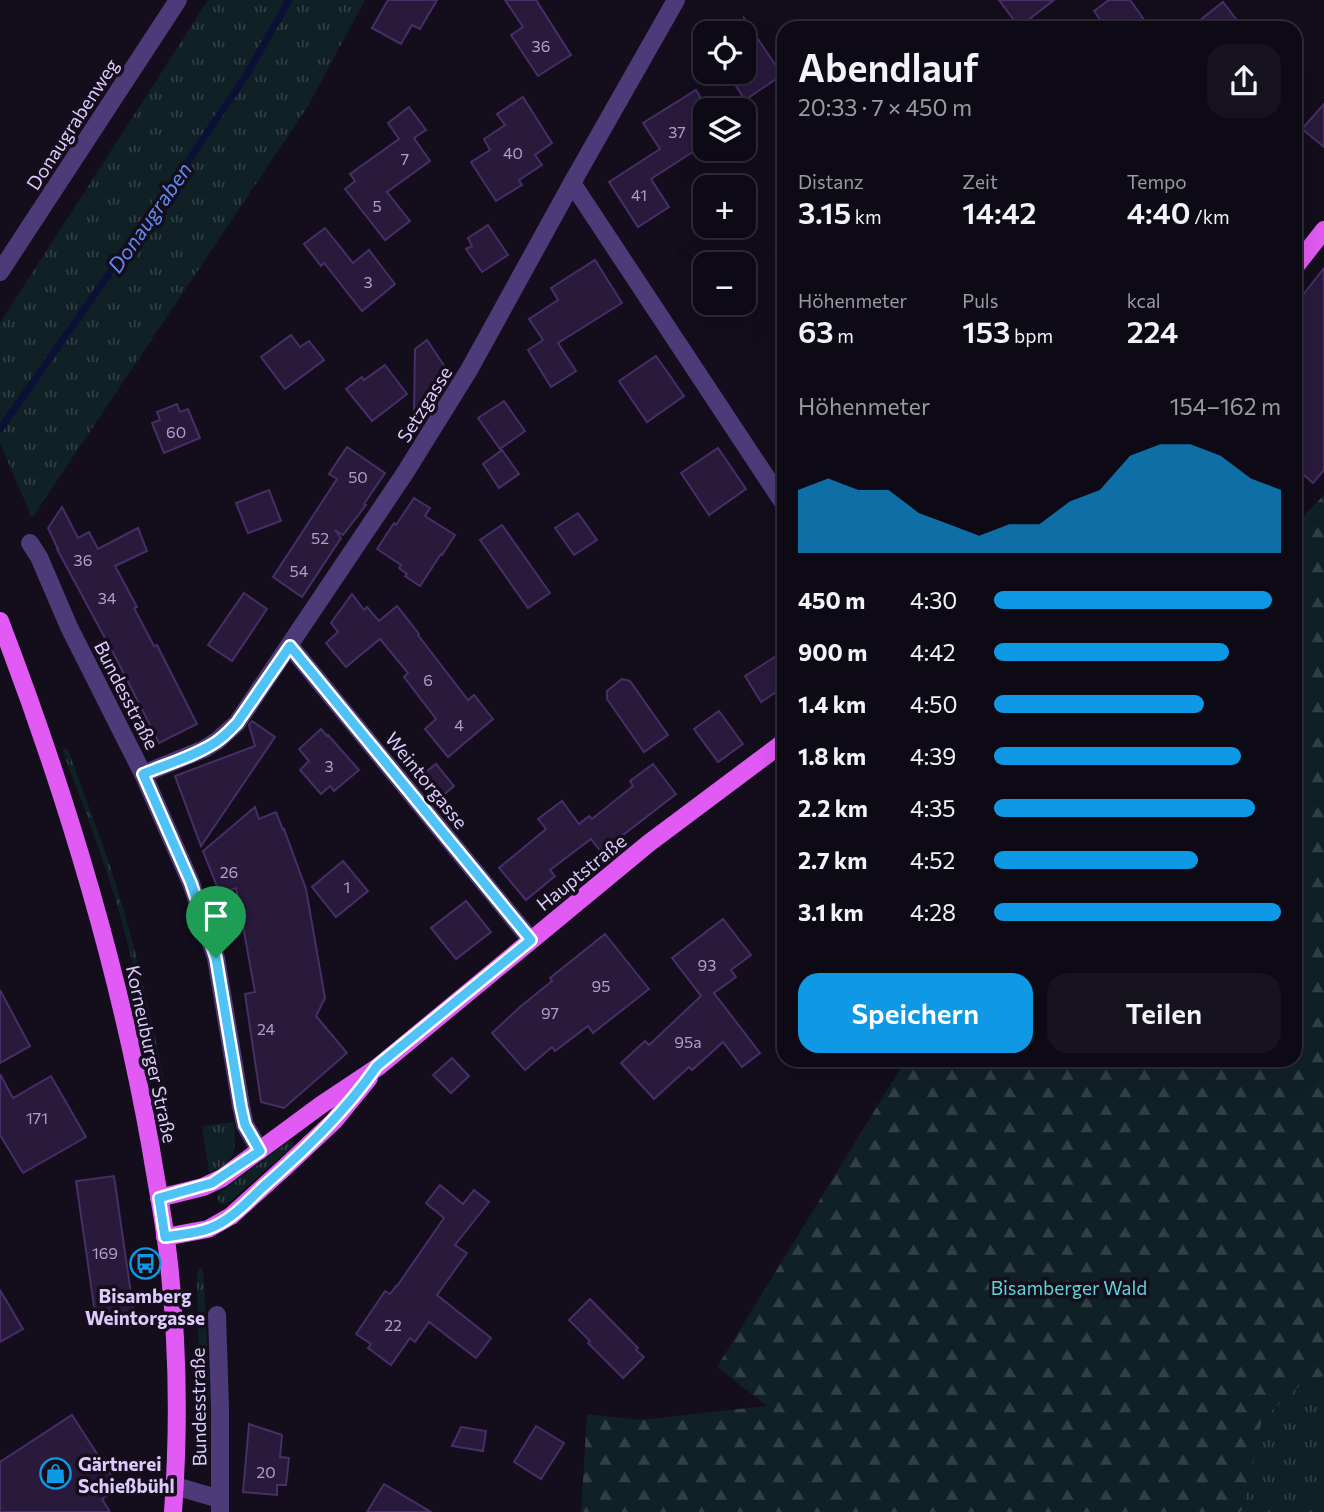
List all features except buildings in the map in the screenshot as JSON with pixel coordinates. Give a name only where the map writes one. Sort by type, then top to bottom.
[{"type":"main road","points":[[1302,258],[1324,230]]},
{"type":"main road","name":"Korneuburger Straße","points":[[0,621],[44,740],[97,910],[121,1000],[143,1107],[171,1283],[177,1423],[173,1512]]},
{"type":"main road","name":"Hauptstraße","points":[[159,1198],[212,1183],[377,1066],[649,843],[777,747]]},
{"type":"main road","name":"Hauptstraße","points":[[165,1237],[208,1229],[231,1216],[334,1121],[377,1066]]},
{"type":"street","name":"Donaugrabenweg","points":[[0,272],[178,0]]},
{"type":"street","name":"Setzgasse","points":[[143,774],[204,749],[237,723],[405,473],[469,370],[676,0]]},
{"type":"street","points":[[572,183],[777,493]]},
{"type":"street","name":"Bundesstraße","points":[[30,543],[39,556],[69,627],[143,774],[191,883],[216,958],[245,1125],[260,1151]]},
{"type":"street","name":"Weintorgasse","points":[[290,646],[531,940]]},
{"type":"street","name":"Bundesstraße","points":[[175,1486],[220,1506],[217,1315]]},
{"type":"green space","points":[[208,0],[365,0],[308,106],[32,518],[0,443],[0,323]]},
{"type":"green space","name":"Bisamberger Wald","points":[[1324,495],[1324,1376],[1306,1380],[1262,1419],[1242,1510],[581,1512],[587,1414],[640,1420],[767,1406],[717,1367],[901,1067],[1302,1067],[1302,518]]},
{"type":"green space","points":[[64,748],[68,750],[105,851],[128,924],[168,1101],[161,1102],[141,999],[122,923],[103,861],[63,752]]},
{"type":"green space","points":[[233,1122],[233,1153],[225,1164],[209,1172],[202,1126]]},
{"type":"green space","points":[[289,1141],[294,1142],[293,1146],[232,1200],[220,1203],[217,1198],[220,1193]]},
{"type":"green space","points":[[200,1268],[203,1270],[209,1377],[210,1443],[208,1454],[204,1455],[200,1454],[198,1448],[197,1279]]},
{"type":"green space","points":[[1324,1376],[1324,1512],[1240,1512],[1262,1419],[1306,1380]]},
{"type":"waterway","name":"Donaugraben","points":[[0,429],[247,74],[289,0]]},
{"type":"place","name":"Bisamberg Weintorgasse","points":[[145,1264]]},
{"type":"place","name":"Gärtnerei Schießbühl","points":[[55,1474]]},
{"type":"route","points":[[290,646],[531,940],[377,1066],[334,1121],[231,1216],[208,1229],[165,1237],[159,1198],[212,1183],[260,1151],[245,1125],[216,958],[191,883],[143,774],[204,749],[227,733],[237,723],[290,646]]}]
